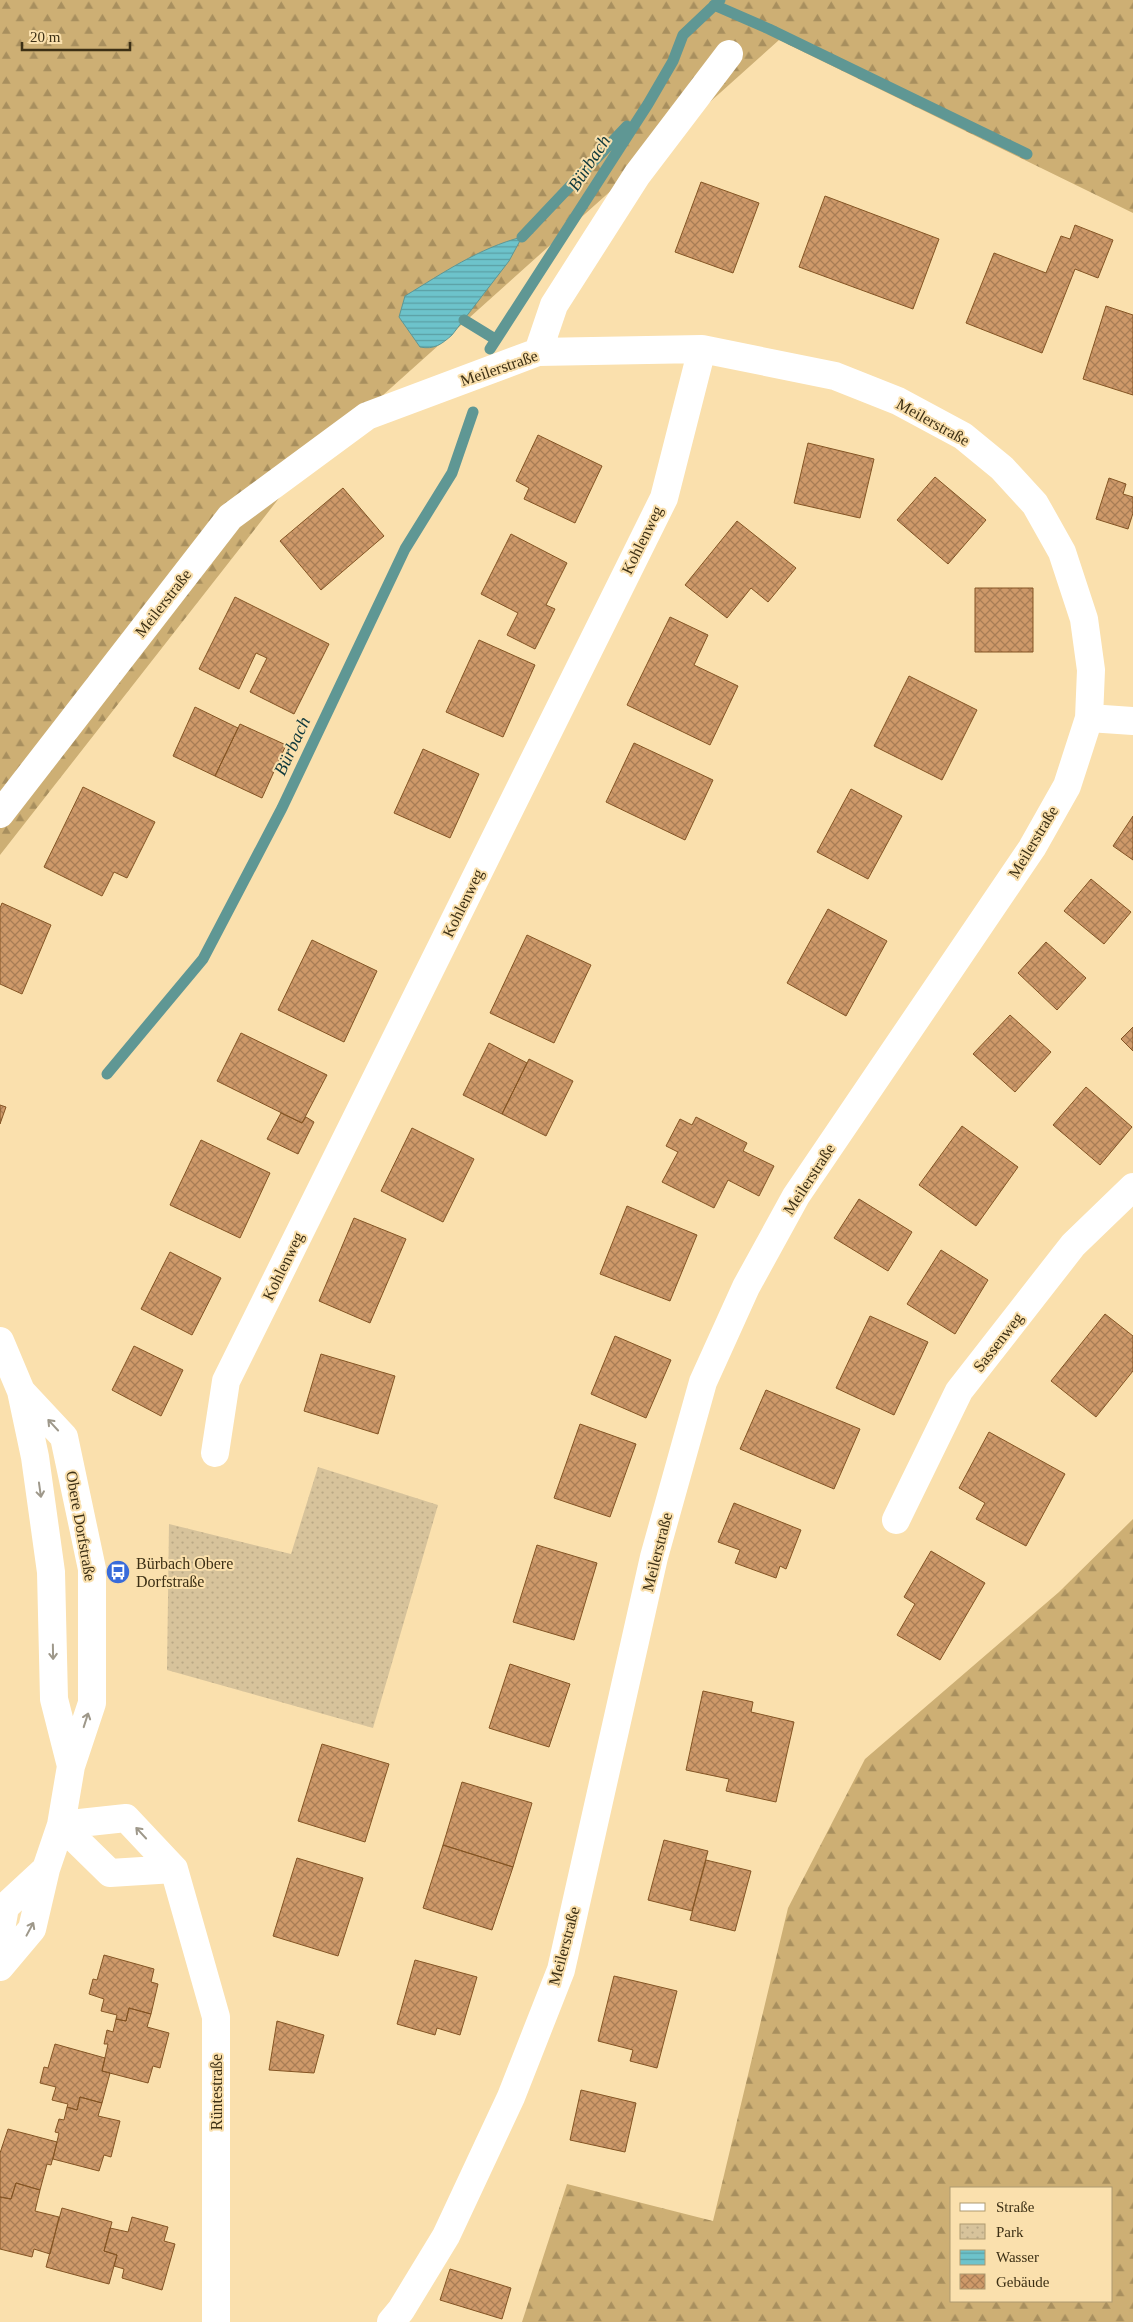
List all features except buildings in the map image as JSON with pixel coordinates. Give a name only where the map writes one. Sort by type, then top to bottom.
[{"type":"street","points":[[538,352],[554,305],[627,191],[729,54]]},
{"type":"street","name":"Meilerstraße","points":[[0,814],[230,517],[367,416],[538,352],[702,349],[835,376],[898,401],[963,436],[1002,468],[1035,504],[1062,552],[1084,619],[1091,670],[1089,718],[1067,786],[1032,848],[796,1196],[746,1288],[703,1382],[654,1557],[560,1970],[512,2097],[446,2236],[401,2310],[391,2322]]},
{"type":"street","name":"Kohlenweg","points":[[215,1453],[226,1381],[664,498],[702,349]]},
{"type":"street","points":[[1089,718],[1133,721]]},
{"type":"street","name":"Sassenweg","points":[[896,1520],[959,1392],[1074,1245],[1133,1187]]},
{"type":"street","name":"Obere Dorfstraße","points":[[0,1341],[21,1391],[35,1457],[52,1572],[54,1699],[71,1766]]},
{"type":"street","name":"Obere Dorfstraße","points":[[0,1967],[32,1929],[46,1869],[61,1825],[71,1766],[92,1704],[92,1569],[64,1437],[21,1391]]},
{"type":"street","name":"Rüntestraße","points":[[61,1825],[126,1818],[174,1869],[216,2017],[216,2322]]},
{"type":"street","points":[[61,1825],[110,1873],[174,1869]]},
{"type":"street","name":"Obere Dorfstraße","points":[[0,1935],[6,1907],[46,1869]]},
{"type":"green space","points":[[0,0],[1133,0],[1133,213],[779,40],[305,465],[0,855]]},
{"type":"green space","points":[[318,1467],[438,1505],[373,1728],[167,1670],[169,1524],[291,1554]]},
{"type":"green space","points":[[1133,1519],[1133,2322],[522,2322],[567,2184],[713,2221],[788,1908],[865,1759],[1059,1592]]},
{"type":"water","points":[[522,237],[509,261],[452,335],[438,346],[430,348],[420,347],[399,317],[405,296],[476,254]]},
{"type":"waterway","name":"Bürbach","points":[[490,349],[648,104],[673,61],[683,35],[720,0]]},
{"type":"waterway","points":[[714,5],[769,29],[1027,154]]},
{"type":"waterway","points":[[522,237],[627,126]]},
{"type":"waterway","points":[[464,320],[495,339]]},
{"type":"waterway","name":"Bürbach","points":[[107,1074],[203,959],[282,808],[405,549],[452,473],[473,412]]},
{"type":"place","name":"Bürbach Obere Dorfstraße","points":[[118,1572]]}]
